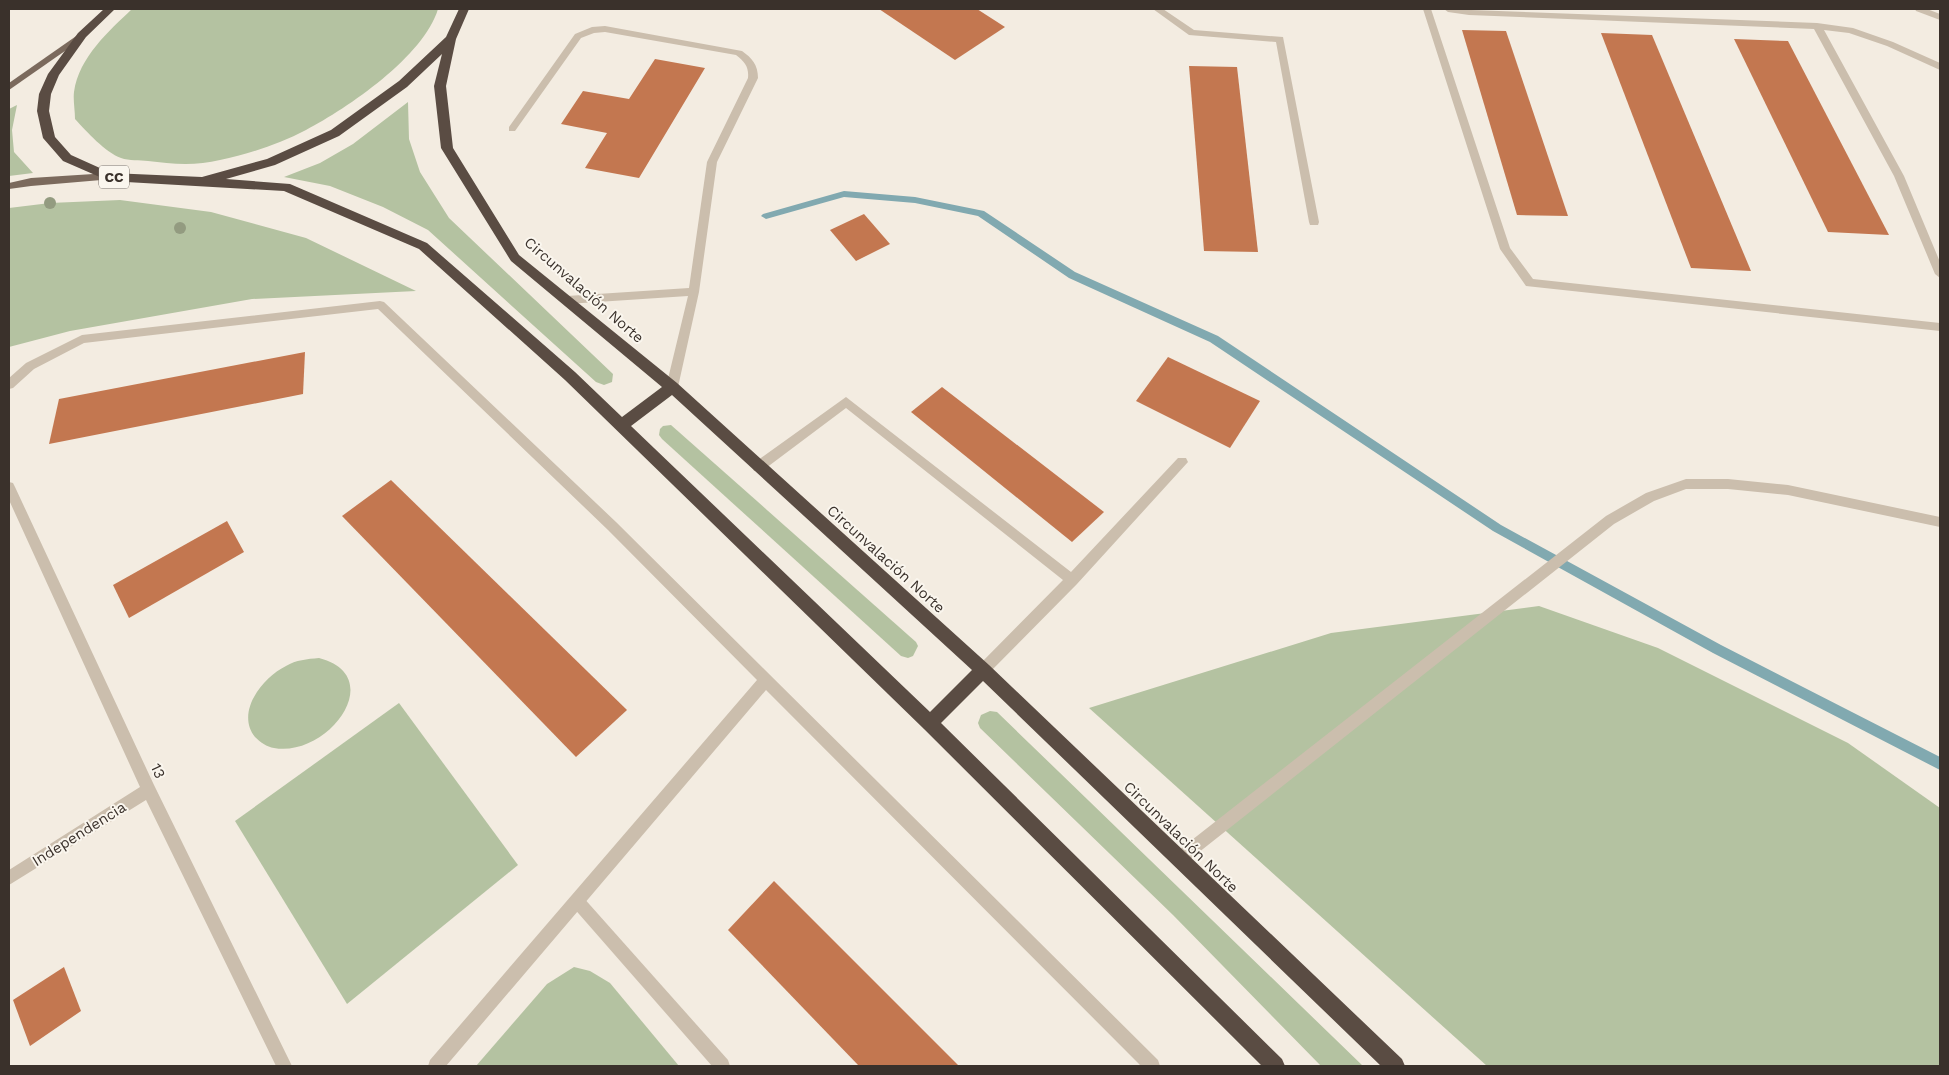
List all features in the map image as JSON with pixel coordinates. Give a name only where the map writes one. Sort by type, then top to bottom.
[{"type":"highway","name":"CC","points":[[106,10],[82,35],[54,74],[45,94],[43,111],[49,138],[67,158],[109,177],[202,181],[271,162],[335,132],[403,84],[451,39],[464,9]]},
{"type":"highway","name":"Circunvalación Norte","points":[[451,39],[440,86],[447,148],[515,258],[672,386],[758,467],[983,670],[1395,1066]]},
{"type":"highway","points":[[202,181],[286,187],[423,246],[570,376],[622,425],[930,723],[1275,1066]]},
{"type":"highway","points":[[622,425],[672,386]]},
{"type":"highway","points":[[930,723],[983,670]]},
{"type":"main road","name":"CC","points":[[9,87],[82,35]]},
{"type":"main road","name":"CC","points":[[9,186],[31,182],[109,177]]},
{"type":"street","points":[[1157,9],[1192,32],[1280,39],[1314,222]]},
{"type":"street","points":[[1427,9],[1505,249],[1530,283],[1940,327]]},
{"type":"street","points":[[1448,9],[1469,12],[1817,26],[1850,30],[1890,44],[1940,67]]},
{"type":"street","points":[[1919,9],[1940,17]]},
{"type":"street","points":[[1817,26],[1899,176],[1940,274]]},
{"type":"street","points":[[512,129],[578,36],[592,30],[605,29],[739,53],[750,61],[754,68],[753,78],[712,162],[694,292],[672,386]]},
{"type":"street","points":[[567,300],[694,292]]},
{"type":"street","points":[[9,385],[30,366],[82,339],[380,305],[612,526],[1152,1066]]},
{"type":"street","points":[[758,467],[846,402],[1072,580]]},
{"type":"street","points":[[983,670],[1072,580],[1182,462]]},
{"type":"street","points":[[1179,860],[1610,520],[1650,497],[1686,484],[1728,484],[1788,490],[1940,522]]},
{"type":"street","name":"13","points":[[9,487],[149,790],[284,1066]]},
{"type":"street","points":[[436,1066],[766,680]]},
{"type":"street","name":"Independencia","points":[[9,878],[149,790]]},
{"type":"street","points":[[577,901],[722,1066]]},
{"type":"green space","points":[[132,9],[438,9],[430,27],[401,62],[363,94],[323,120],[285,140],[253,152],[211,162],[184,164],[121,158],[103,146],[75,119],[74,92],[82,67],[96,46]]},
{"type":"green space","points":[[408,102],[409,139],[420,172],[449,218],[613,374],[612,382],[604,385],[596,382],[428,230],[383,207],[330,186],[284,177],[320,163],[353,144]]},
{"type":"green space","points":[[17,105],[12,130],[14,152],[33,173],[9,176],[9,109]]},
{"type":"green space","points":[[120,200],[211,212],[306,238],[416,291],[252,299],[70,331],[9,347],[9,208],[50,203]]},
{"type":"green space","points":[[671,425],[916,642],[918,646],[913,656],[908,658],[901,656],[662,439],[659,435],[660,429],[663,426]]},
{"type":"green space","points":[[1539,606],[1658,648],[1848,743],[1940,808],[1940,1066],[1487,1066],[1089,708],[1331,633]]},
{"type":"green space","points":[[319,658],[339,667],[349,681],[350,697],[343,714],[330,729],[314,741],[294,748],[274,748],[264,744],[255,737],[250,727],[248,717],[254,696],[277,671],[298,661]]},
{"type":"green space","points":[[399,703],[518,865],[347,1004],[235,821]]},
{"type":"green space","points":[[990,711],[997,712],[1363,1066],[1321,1066],[1173,915],[980,728],[978,723],[981,715]]},
{"type":"green space","points":[[574,967],[590,971],[610,983],[679,1066],[476,1066],[547,984]]},
{"type":"building","points":[[879,9],[977,9],[1005,27],[955,60]]},
{"type":"building","points":[[1462,30],[1506,31],[1568,216],[1517,215]]},
{"type":"building","points":[[1601,33],[1652,35],[1751,271],[1691,268]]},
{"type":"building","points":[[1734,39],[1788,41],[1889,235],[1828,232]]},
{"type":"building","points":[[655,59],[705,68],[639,178],[585,168],[607,133],[561,124],[583,91],[629,99]]},
{"type":"building","points":[[1189,66],[1237,67],[1258,252],[1204,251]]},
{"type":"building","points":[[864,214],[890,244],[856,261],[830,230]]},
{"type":"building","points":[[305,352],[303,394],[49,444],[59,399]]},
{"type":"building","points":[[1168,357],[1260,401],[1230,448],[1136,401]]},
{"type":"building","points":[[942,387],[1104,512],[1072,542],[911,412]]},
{"type":"building","points":[[391,480],[627,710],[576,757],[342,516]]},
{"type":"building","points":[[227,521],[244,552],[129,618],[113,585]]},
{"type":"building","points":[[774,881],[959,1066],[859,1066],[728,930]]},
{"type":"building","points":[[64,967],[81,1011],[30,1046],[13,1000]]},
{"type":"waterway","points":[[766,216],[844,194],[915,200],[981,213],[1072,275],[1214,339],[1497,528],[1717,649],[1940,764]]}]
